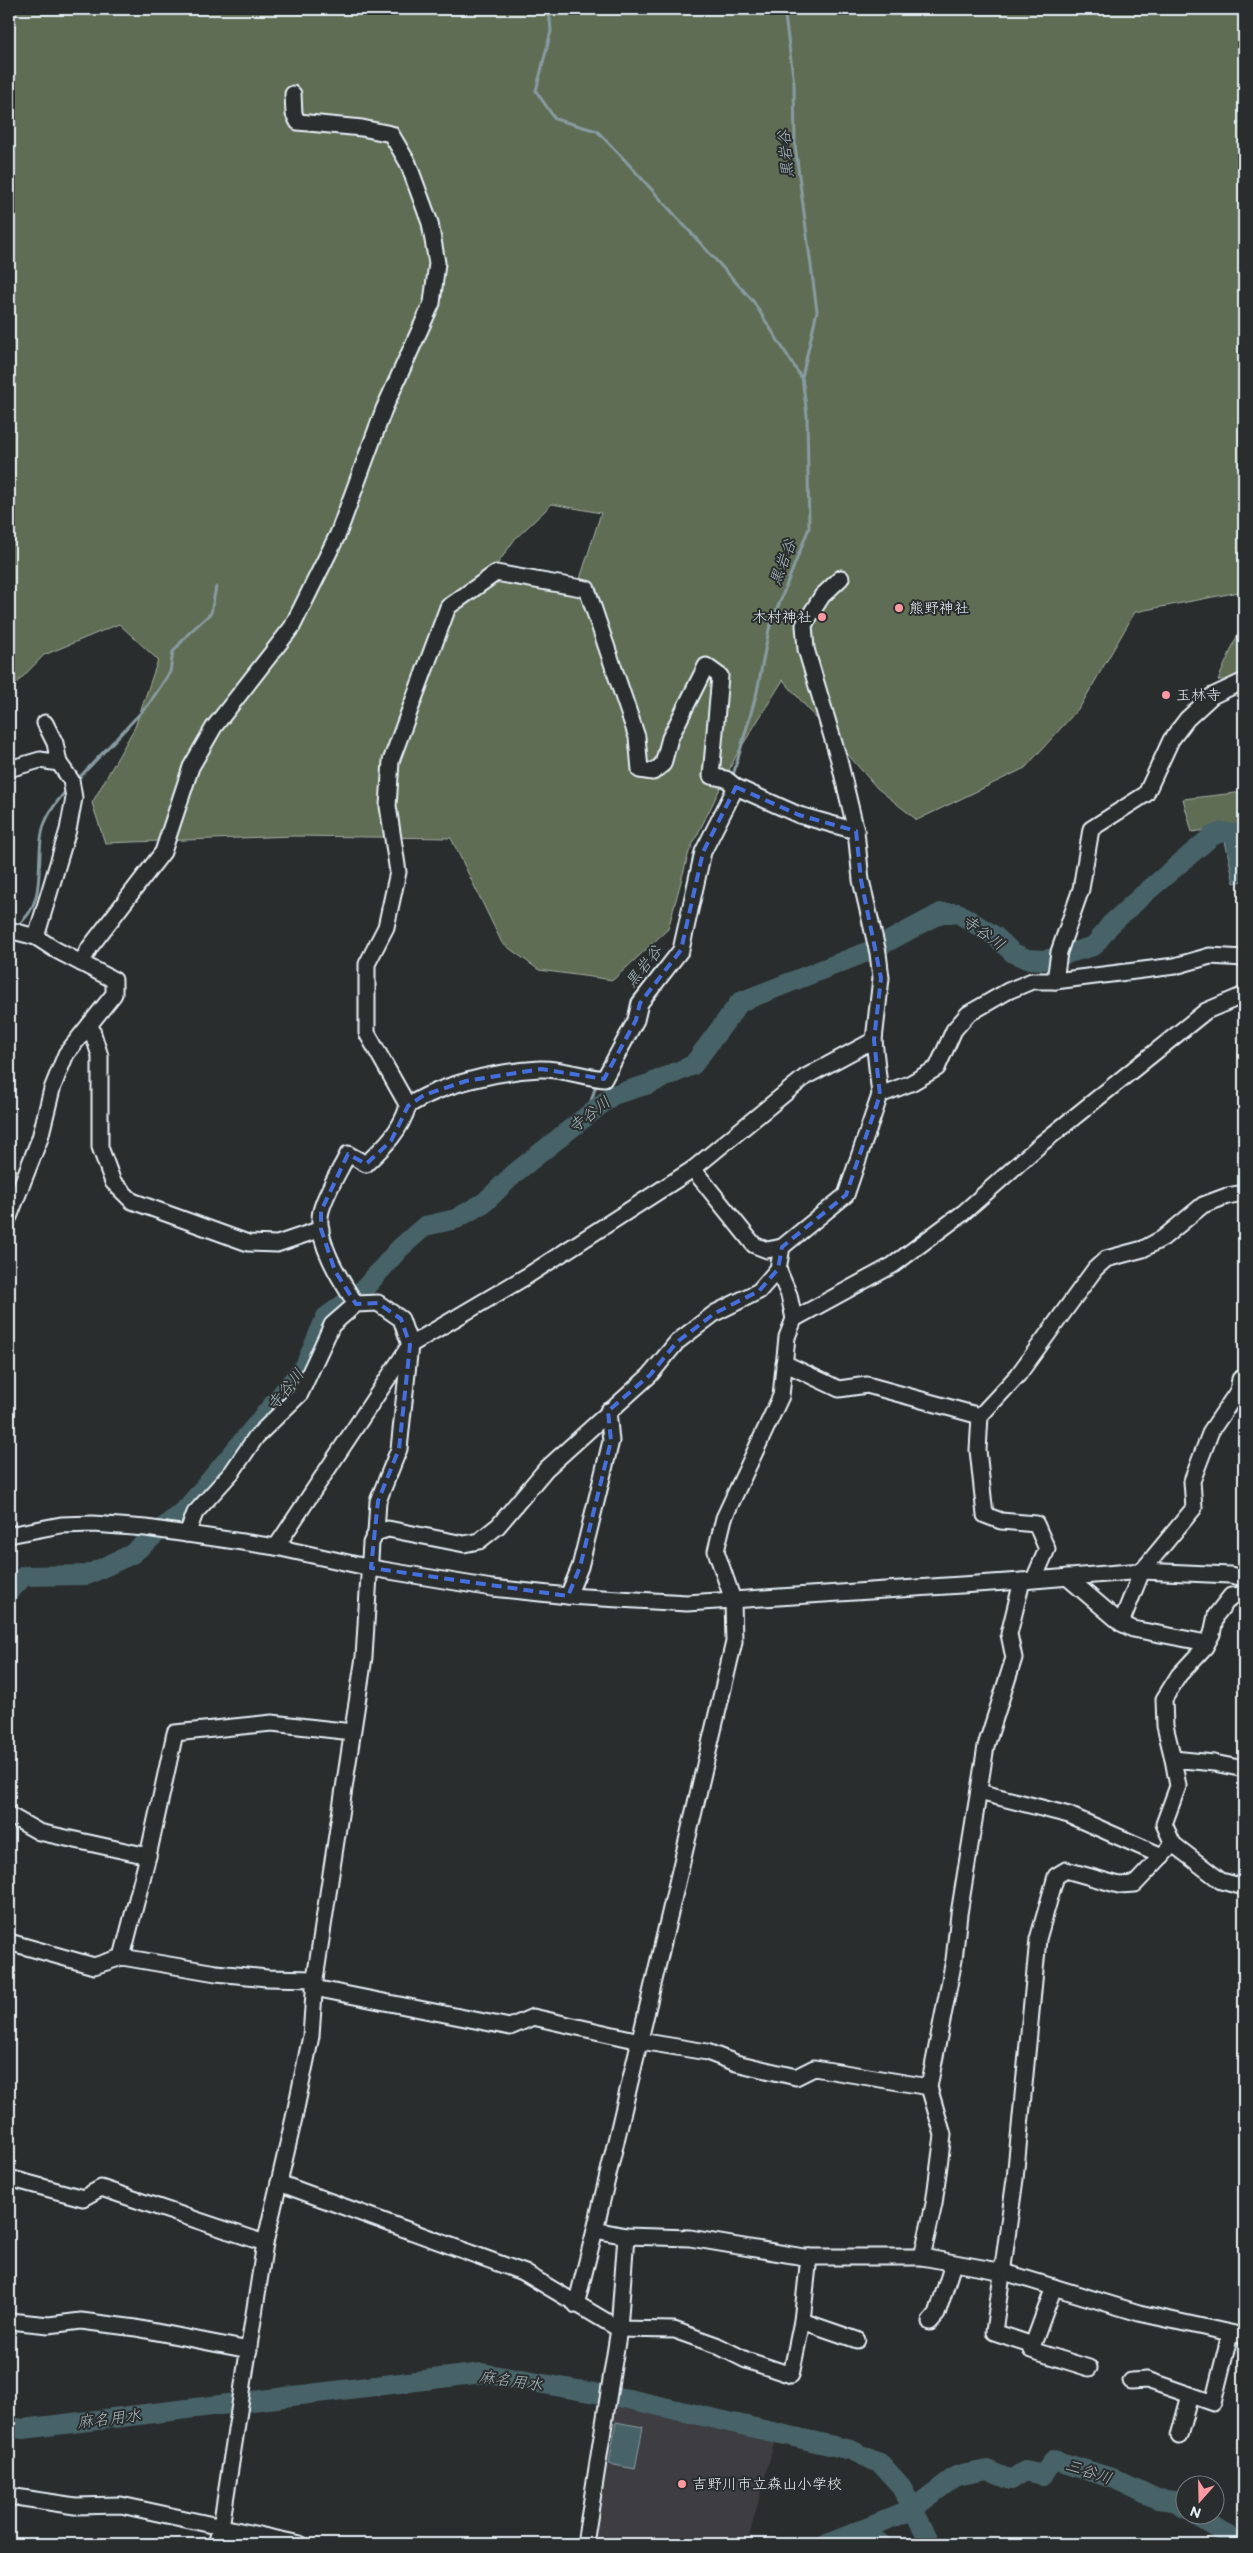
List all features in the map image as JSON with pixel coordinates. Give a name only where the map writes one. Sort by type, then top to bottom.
[{"type":"street","points":[[81,963],[90,947],[163,852],[191,767],[214,727],[292,627],[338,534],[384,409],[432,303],[437,263],[430,223],[408,163],[391,134],[362,128],[298,122],[294,114],[293,94]]},
{"type":"street","points":[[408,1106],[367,1033],[367,964],[386,927],[398,872],[388,806],[391,761],[448,607],[496,573],[587,589],[638,737],[640,770],[653,772],[663,764],[670,738],[706,666],[720,676],[711,776],[799,815],[856,830]]},
{"type":"street","points":[[693,1169],[754,1245],[767,1250],[782,1247],[846,1195],[880,1095],[874,1040],[881,978],[877,949],[861,880],[856,830],[839,760],[806,649],[804,625],[822,596],[841,578]]},
{"type":"street","points":[[1055,982],[1058,957],[1081,889],[1091,829],[1146,794],[1171,740],[1186,719],[1212,696],[1244,681]]},
{"type":"street","points":[[36,937],[68,830],[74,798],[72,784],[59,763],[55,743],[45,723]]},
{"type":"street","points":[[9,768],[40,760],[59,763]]},
{"type":"street","points":[[216,2544],[221,2527],[265,2243],[310,2036],[314,1984],[364,1657],[371,1544],[376,1533],[378,1501],[398,1449],[410,1345],[401,1318],[378,1303],[352,1297],[335,1271],[321,1229],[321,1211],[348,1154],[366,1164],[391,1141],[402,1123],[408,1106],[424,1095],[466,1081],[541,1069],[598,1078],[636,1020],[640,1003],[681,950],[703,852],[732,784]]},
{"type":"street","points":[[9,1216],[40,1138],[52,1089],[66,1054],[114,994],[114,980],[36,937],[12,930]]},
{"type":"street","points":[[880,1095],[910,1083],[937,1068],[954,1030],[968,1014],[1008,990],[1032,981],[1055,982],[1175,966],[1210,956],[1244,958]]},
{"type":"street","points":[[794,1319],[893,1265],[963,1213],[1042,1143],[1206,1012],[1244,995]]},
{"type":"street","points":[[90,1024],[100,1056],[100,1147],[113,1182],[132,1201],[248,1243],[277,1244],[321,1229]]},
{"type":"street","points":[[276,1547],[410,1345],[526,1276],[693,1169],[805,1077],[874,1040]]},
{"type":"street","points":[[922,2257],[934,2204],[942,2135],[929,2087],[954,1960],[986,1746],[1014,1658],[1010,1634],[1028,1580],[1047,1549],[1036,1524],[1001,1522],[985,1514],[978,1450],[980,1416],[1018,1375],[1095,1270],[1106,1259],[1143,1249],[1164,1238],[1203,1205],[1227,1196],[1244,1193]]},
{"type":"street","points":[[376,1533],[388,1529],[464,1544],[479,1541],[498,1526],[546,1469],[650,1375],[677,1342],[715,1312],[759,1291],[778,1269],[782,1247]]},
{"type":"street","points":[[576,2305],[734,1642],[733,1600],[716,1551],[724,1518],[780,1396],[787,1337],[794,1319],[789,1295],[778,1269]]},
{"type":"street","points":[[180,1532],[232,1472],[256,1437],[300,1394],[332,1325],[352,1297]]},
{"type":"street","points":[[784,1363],[839,1388],[867,1385],[980,1416]]},
{"type":"street","points":[[1121,1623],[1142,1571],[1194,1508],[1192,1481],[1211,1431],[1238,1391],[1240,1379]]},
{"type":"street","points":[[568,1596],[583,1558],[599,1483],[611,1441],[608,1411]]},
{"type":"street","points":[[9,1535],[61,1526],[93,1524],[146,1528],[276,1547],[371,1568],[492,1588],[568,1596],[687,1603],[1142,1571],[1230,1575],[1244,1578]]},
{"type":"street","points":[[1067,1577],[1121,1623],[1133,1629],[1207,1643]]},
{"type":"street","points":[[1244,1595],[1231,1596],[1223,1604],[1216,1616],[1212,1634],[1207,1643],[1179,1675],[1164,1699],[1165,1726],[1178,1786],[1164,1824],[1173,1844],[1221,1881],[1244,1887]]},
{"type":"street","points":[[122,1957],[148,1856],[175,1733],[272,1724],[352,1732]]},
{"type":"street","points":[[1173,1759],[1214,1763],[1244,1769]]},
{"type":"street","points":[[979,1792],[1069,1815],[1162,1856]]},
{"type":"street","points":[[9,1815],[39,1832],[148,1856]]},
{"type":"street","points":[[1033,2345],[994,2332],[1004,2272],[1038,1939],[1056,1876],[1066,1870],[1119,1885],[1135,1884],[1173,1844]]},
{"type":"street","points":[[9,1942],[94,1966],[122,1957],[216,1973],[314,1984],[510,2027],[533,2018],[640,2041],[707,2052],[736,2063],[796,2077],[814,2068],[929,2087]]},
{"type":"street","points":[[9,2178],[83,2198],[101,2188],[265,2243]]},
{"type":"street","points":[[279,2183],[525,2273],[619,2329],[674,2330],[716,2345],[746,2360],[791,2374],[802,2321],[809,2257]]},
{"type":"street","points":[[595,2230],[626,2236],[690,2238],[809,2257],[922,2257],[1004,2272],[1139,2313],[1237,2335],[1213,2403],[1147,2380],[1131,2381]]},
{"type":"street","points":[[585,2544],[619,2329],[626,2236]]},
{"type":"street","points":[[930,2322],[937,2314],[953,2264]]},
{"type":"street","points":[[1054,2287],[1031,2350],[1089,2368]]},
{"type":"street","points":[[9,2321],[49,2325],[80,2321],[136,2328],[249,2350]]},
{"type":"street","points":[[802,2321],[857,2340]]},
{"type":"street","points":[[1179,2436],[1190,2395]]},
{"type":"street","points":[[9,2496],[75,2506],[121,2505],[300,2544]]},
{"type":"highlighted area","points":[[736,787],[799,815],[856,831],[861,880],[881,978],[874,1040],[880,1095],[846,1195],[782,1247],[778,1269],[759,1291],[715,1313],[677,1342],[650,1375],[608,1411],[611,1441],[580,1567],[568,1596],[371,1568],[378,1501],[399,1449],[410,1345],[401,1319],[378,1303],[356,1304],[335,1271],[321,1229],[321,1211],[348,1154],[366,1164],[391,1141],[408,1106],[424,1095],[466,1081],[541,1069],[604,1079],[636,1020],[640,1003],[681,950],[703,852]]},
{"type":"shaded area","name":"吉野川市立森山小学校","points":[[615,2402],[775,2439],[747,2544],[590,2544]]},
{"type":"green space","points":[[9,9],[1244,9],[1244,591],[1135,612],[1080,707],[1025,768],[917,820],[877,788],[783,680],[737,754],[689,852],[668,929],[613,980],[539,970],[502,943],[451,838],[293,836],[105,843],[92,803],[135,727],[158,660],[119,624],[44,655],[9,691]],"holes":[[[552,504],[601,513],[579,582],[496,566],[515,539]]]},
{"type":"green space","points":[[1244,620],[1244,672],[1232,680],[1218,680]]},
{"type":"green space","points":[[1244,792],[1244,825],[1192,832],[1183,799]]},
{"type":"water","points":[[1222,827],[1244,827],[1244,881],[1234,883]]},
{"type":"water","points":[[616,2422],[643,2427],[635,2469],[609,2464]]},
{"type":"waterway","points":[[549,9],[551,31],[536,91],[555,119],[597,131],[623,158],[753,301],[801,377]]},
{"type":"waterway","name":"黒岩谷","points":[[732,779],[757,692],[769,629],[809,528],[807,415],[802,377],[817,311],[795,145],[794,83],[784,9]]},
{"type":"waterway","points":[[77,780],[149,704],[170,672],[173,652],[188,634],[211,613],[216,587]]},
{"type":"waterway","points":[[16,926],[26,917],[36,896],[40,845],[48,815],[67,790]]},
{"type":"waterway","name":"黒岩谷","points":[[9,1592],[24,1576],[87,1575],[132,1554],[188,1507],[305,1366],[326,1317],[364,1289],[399,1249],[425,1226],[456,1219],[485,1202],[515,1173],[613,1095],[649,1084],[693,1065],[740,1002],[872,950],[941,913],[958,913],[996,937],[1013,953],[1027,959],[1045,960],[1094,946],[1110,925],[1212,836],[1222,832],[1244,835]]},
{"type":"waterway","name":"黒岩谷","points":[[603,1066],[628,1019],[632,1000],[660,964]]},
{"type":"waterway","name":"黒岩谷","points":[[586,1117],[597,1082]]},
{"type":"waterway","name":"麻名用水","points":[[9,2427],[23,2429],[482,2373],[629,2399],[851,2450],[881,2464],[901,2486],[931,2544]]},
{"type":"waterway","name":"三谷川","points":[[919,2504],[956,2476],[987,2470],[1011,2480],[1025,2471],[1043,2475],[1054,2460],[1115,2479],[1157,2499],[1176,2502]]},
{"type":"waterway","name":"三谷川","points":[[827,2544],[906,2512]]},
{"type":"waterway","name":"三谷川","points":[[1213,2526],[1228,2535],[1235,2544]]},
{"type":"waterway","points":[[861,2530],[881,2544]]},
{"type":"place","name":"熊野神社","points":[[899,608]]},
{"type":"place","name":"木村神社","points":[[822,617]]},
{"type":"place","name":"玉林寺","points":[[1166,695]]},
{"type":"place","name":"吉野川市立森山小学校","points":[[682,2484]]},
{"type":"water label","name":"寺谷川","points":[[984,932]]},
{"type":"water label","name":"寺谷川","points":[[589,1114]]},
{"type":"water label","name":"寺谷川","points":[[285,1389]]}]
